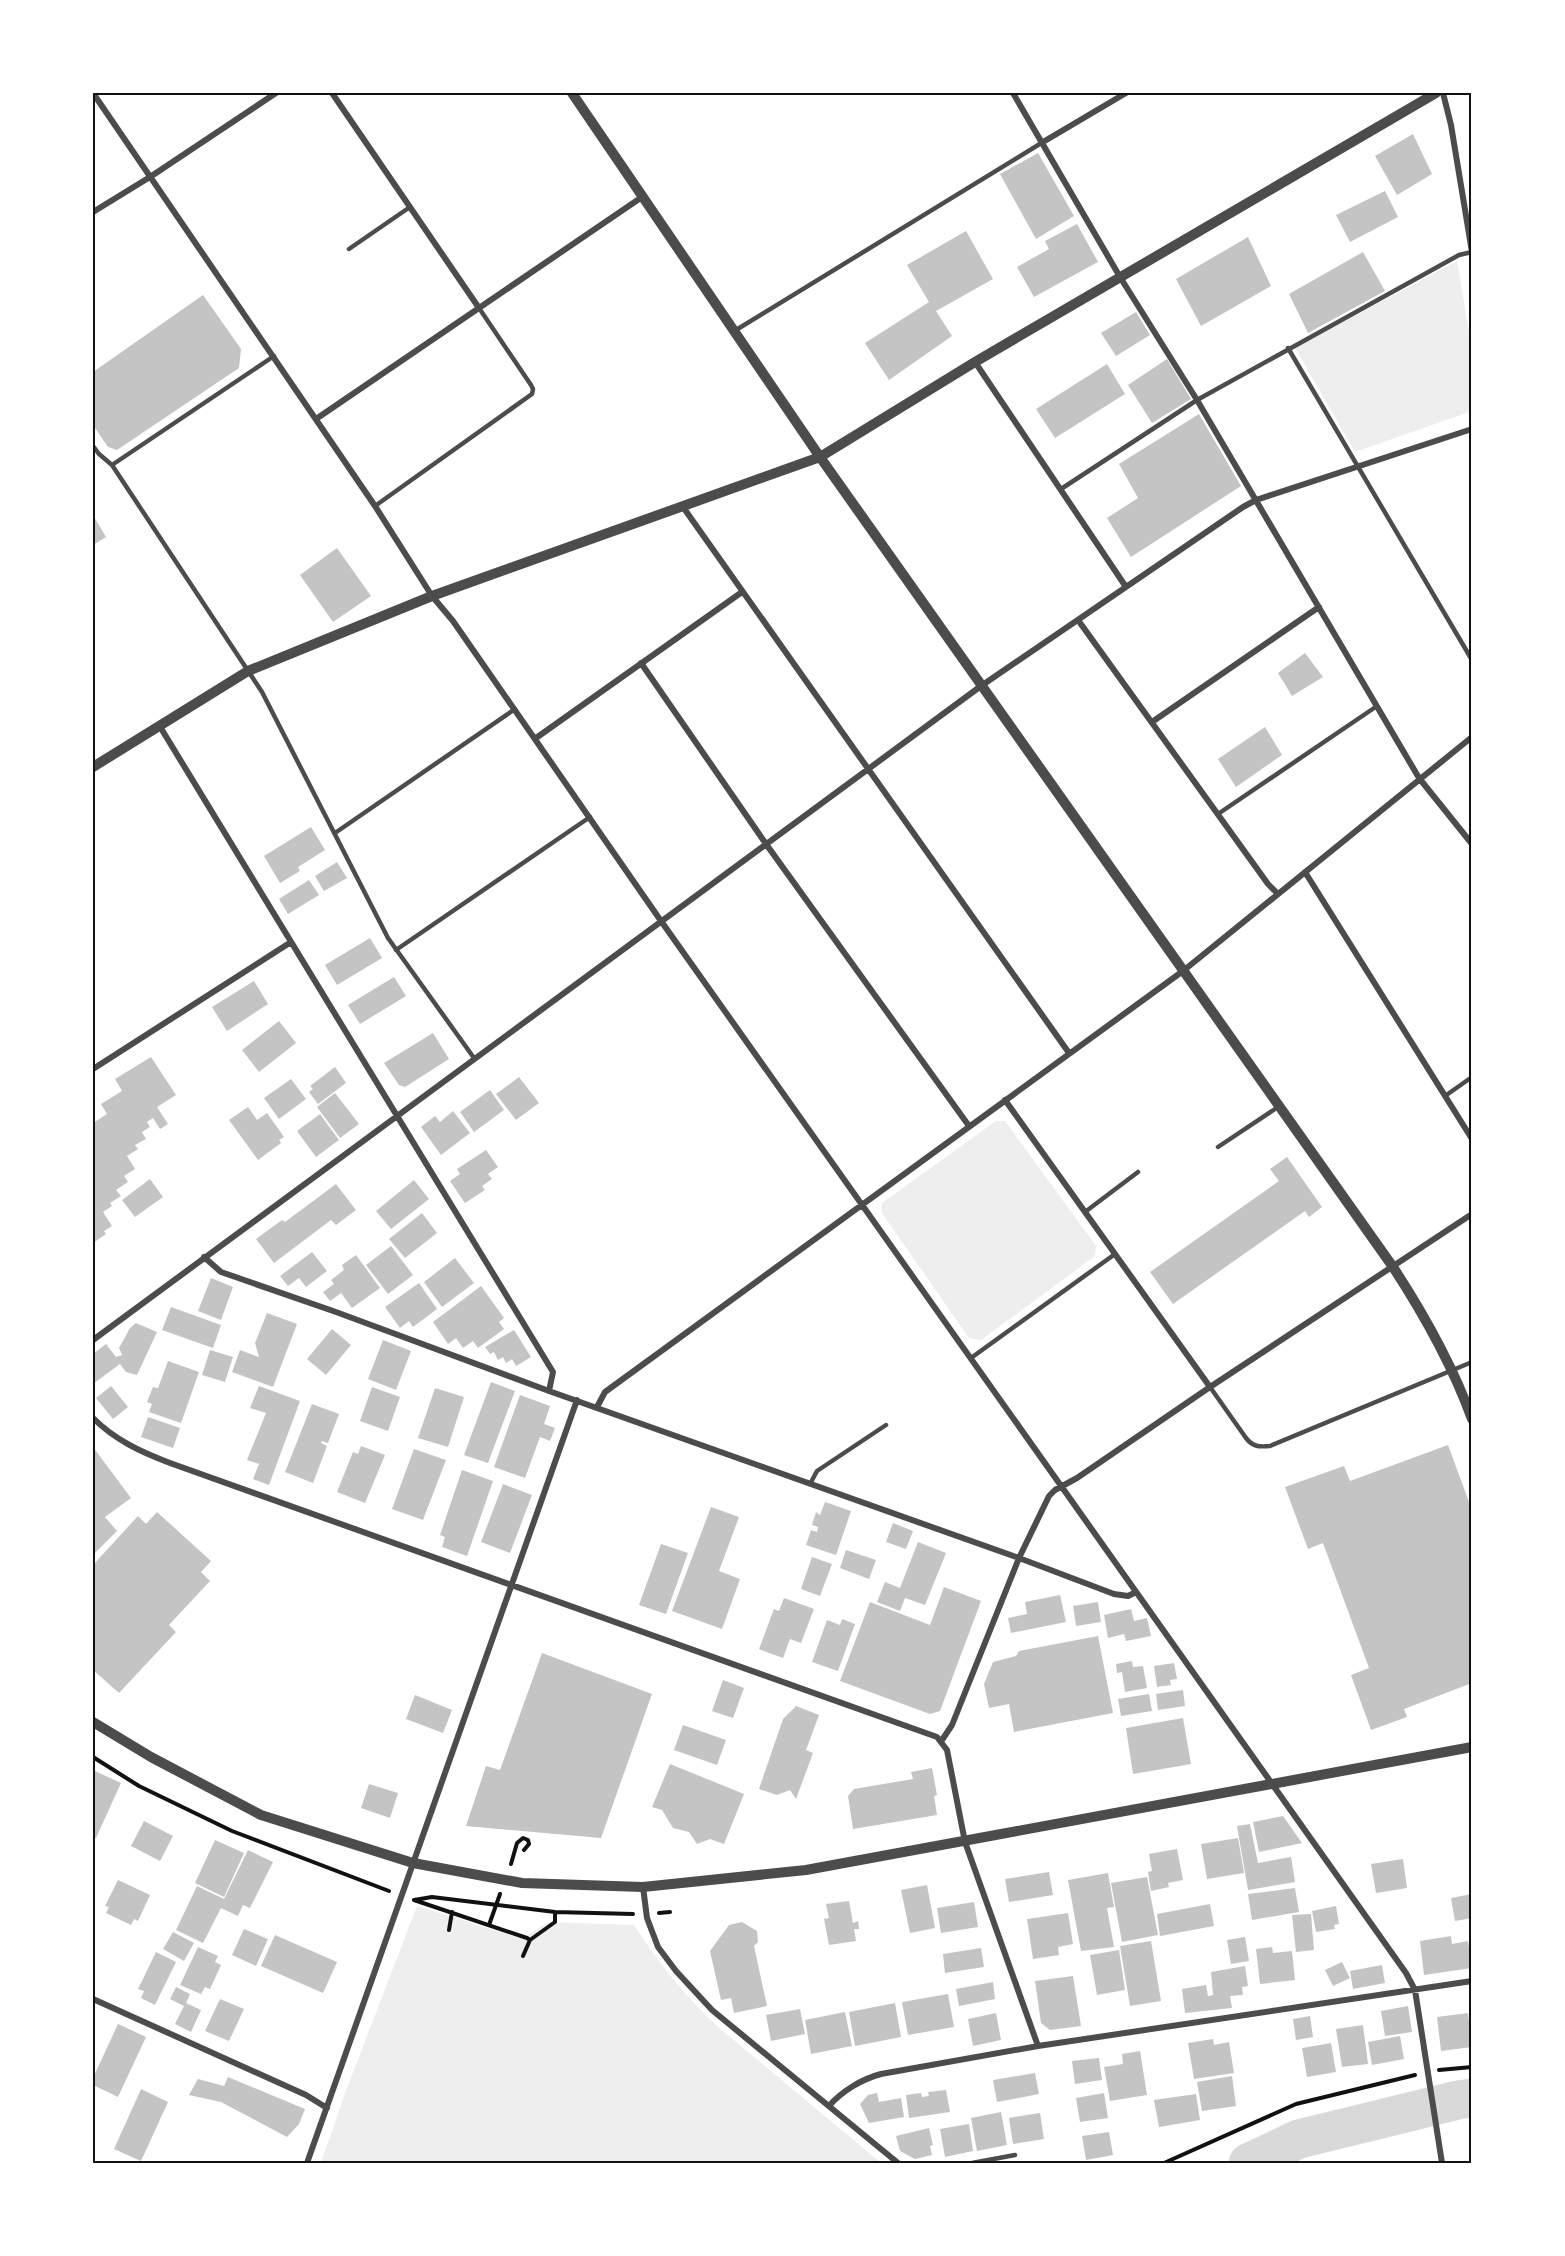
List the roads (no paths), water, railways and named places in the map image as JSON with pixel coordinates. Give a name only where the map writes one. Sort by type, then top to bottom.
[{"type":"street","points":[[93,93],[274,356],[375,506],[432,596],[453,621],[536,738],[661,921],[1249,1749],[1271,1785],[1415,1990],[1431,2079],[1442,2163]]},
{"type":"street","points":[[93,212],[276,93]]},
{"type":"street","points":[[332,93],[479,308]]},
{"type":"street","points":[[572,93],[820,457],[1393,1267],[1429,1323],[1453,1370],[1472,1419]]},
{"type":"street","points":[[1013,93],[1419,778],[1472,843]]},
{"type":"street","points":[[1042,142],[1126,93]]},
{"type":"street","points":[[93,767],[159,724],[248,671],[432,596],[820,457],[975,362],[1436,93]]},
{"type":"street","points":[[1443,93],[1451,125],[1472,252]]},
{"type":"street","points":[[316,419],[642,196]]},
{"type":"street","points":[[975,362],[1126,587]]},
{"type":"street","points":[[93,1340],[981,686],[1256,500],[1472,429]]},
{"type":"street","points":[[683,507],[1069,1053]]},
{"type":"street","points":[[536,738],[742,592]]},
{"type":"street","points":[[1152,722],[1319,607]]},
{"type":"street","points":[[1078,620],[1268,884],[1278,894]]},
{"type":"street","points":[[641,663],[766,844],[969,1126]]},
{"type":"street","points":[[159,724],[553,1372],[549,1391]]},
{"type":"street","points":[[597,1407],[605,1392],[1183,971],[1472,737]]},
{"type":"street","points":[[1305,872],[1472,1139]]},
{"type":"street","points":[[93,1069],[291,942]]},
{"type":"street","points":[[1005,1100],[1210,1387]]},
{"type":"street","points":[[942,1740],[951,1725],[1019,1558],[1049,1496],[1472,1214]]},
{"type":"street","points":[[204,1257],[221,1272],[549,1391],[1122,1596],[1136,1592]]},
{"type":"street","points":[[307,2163],[577,1400]]},
{"type":"street","points":[[93,1418],[118,1438],[151,1456],[511,1583],[942,1740],[947,1750],[965,1842],[1038,2046]]},
{"type":"street","points":[[93,1722],[151,1757],[261,1815],[413,1863],[522,1883],[643,1887],[806,1870],[1472,1748]]},
{"type":"street","points":[[643,1887],[650,1930],[658,1947],[676,1971],[712,2010],[898,2163]]},
{"type":"street","points":[[829,2106],[839,2096],[871,2076],[1038,2046],[1472,1981]]},
{"type":"street","points":[[93,1999],[306,2096],[327,2108]]},
{"type":"lane","points":[[734,331],[1042,142]]},
{"type":"lane","points":[[349,249],[410,207]]},
{"type":"lane","points":[[1061,489],[1197,400],[1459,255],[1472,252]]},
{"type":"lane","points":[[375,506],[532,394],[531,385],[479,308]]},
{"type":"lane","points":[[1288,348],[1472,660]]},
{"type":"lane","points":[[112,465],[274,356]]},
{"type":"lane","points":[[93,446],[112,465],[262,692],[396,950],[474,1058]]},
{"type":"lane","points":[[1218,814],[1377,706]]},
{"type":"lane","points":[[335,833],[515,709]]},
{"type":"lane","points":[[396,950],[590,817]]},
{"type":"lane","points":[[1445,1096],[1472,1077]]},
{"type":"lane","points":[[1218,1147],[1279,1106]]},
{"type":"lane","points":[[1085,1212],[1138,1172]]},
{"type":"lane","points":[[971,1358],[1115,1254]]},
{"type":"lane","points":[[1210,1387],[1251,1444],[1261,1447],[1281,1441],[1472,1362]]},
{"type":"lane","points":[[810,1484],[817,1471],[886,1425]]},
{"type":"lane","points":[[972,2163],[1015,2155]]},
{"type":"waterway","points":[[1248,2163],[1299,2139],[1472,2098]]}]
